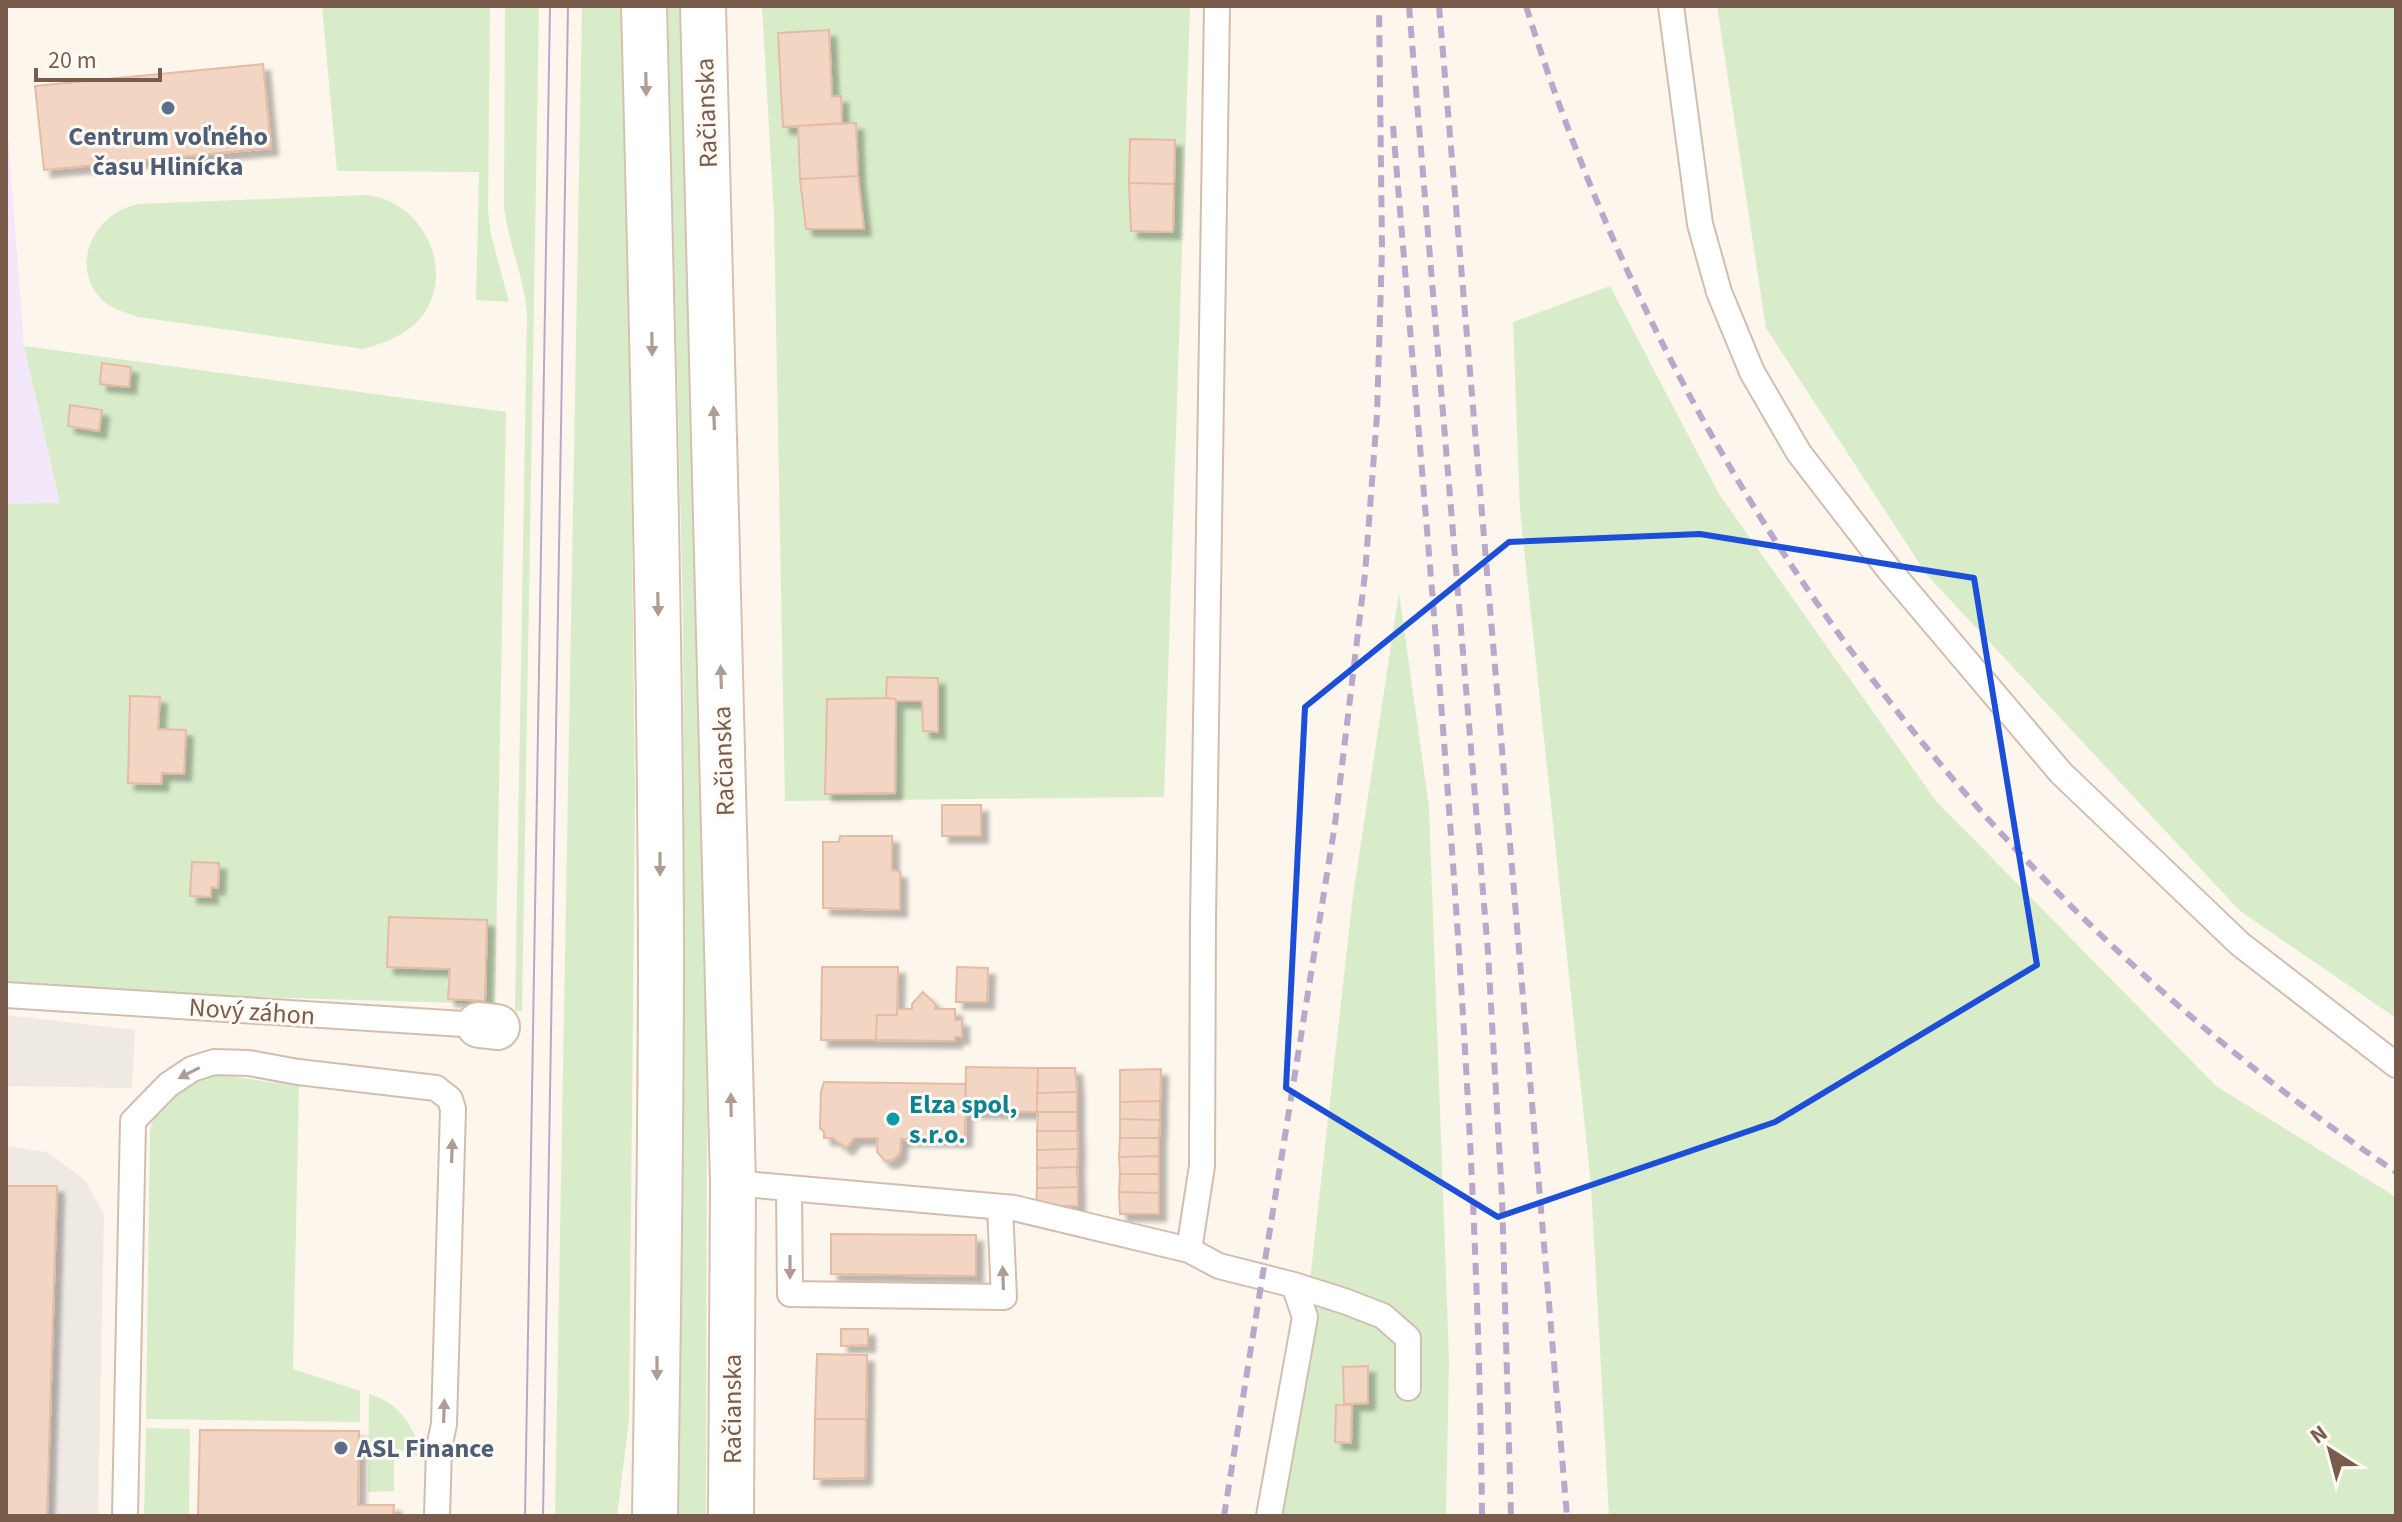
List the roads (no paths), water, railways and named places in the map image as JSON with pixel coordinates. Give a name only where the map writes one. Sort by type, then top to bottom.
[{"type":"main road","points":[[644,6],[660,796],[655,1516]]},
{"type":"main road","name":"Račianska","points":[[703,6],[733,1183],[731,1516]]},
{"type":"lane","points":[[1189,1250],[1202,1166],[1203,903],[1217,6]]},
{"type":"lane","points":[[1671,6],[1700,224],[1719,292],[1752,372],[1799,453],[1890,571],[2061,773],[2240,944],[2396,1065]]},
{"type":"lane","name":"Nový záhon","points":[[6,995],[488,1026]]},
{"type":"lane","points":[[125,1516],[133,1121],[144,1106],[168,1085],[192,1069],[214,1062],[249,1063],[298,1072],[436,1088],[450,1099],[453,1109],[445,1409],[439,1448],[437,1516]]},
{"type":"lane","points":[[733,1183],[1014,1208],[1189,1250],[1219,1266],[1294,1285],[1383,1316],[1408,1338],[1408,1388]]},
{"type":"lane","points":[[789,1189],[790,1294],[1004,1297],[1000,1207]]},
{"type":"lane","points":[[1269,1516],[1305,1317],[1294,1285]]},
{"type":"tram line","points":[[525,1516],[550,6]]},
{"type":"tram line","points":[[543,1516],[568,6]]},
{"type":"railway","points":[[1224,1516],[1335,824],[1365,574],[1377,415],[1382,249],[1379,6]]},
{"type":"railway","points":[[1409,6],[1488,952],[1502,1197],[1511,1516]]},
{"type":"railway","points":[[1439,6],[1567,1516]]},
{"type":"railway","points":[[1526,6],[1589,182],[1666,351],[1757,512],[1861,664],[1977,807],[2106,939],[2245,1061],[2396,1172]]},
{"type":"railway","points":[[1393,126],[1437,647],[1462,994],[1478,1342],[1482,1516]]},
{"type":"place","name":"Centrum voľného času Hlinícka","points":[[168,108]]},
{"type":"place","name":"Elza spol, s.r.o.","points":[[893,1119]]},
{"type":"place","name":"ASL Finance","points":[[341,1448]]}]
